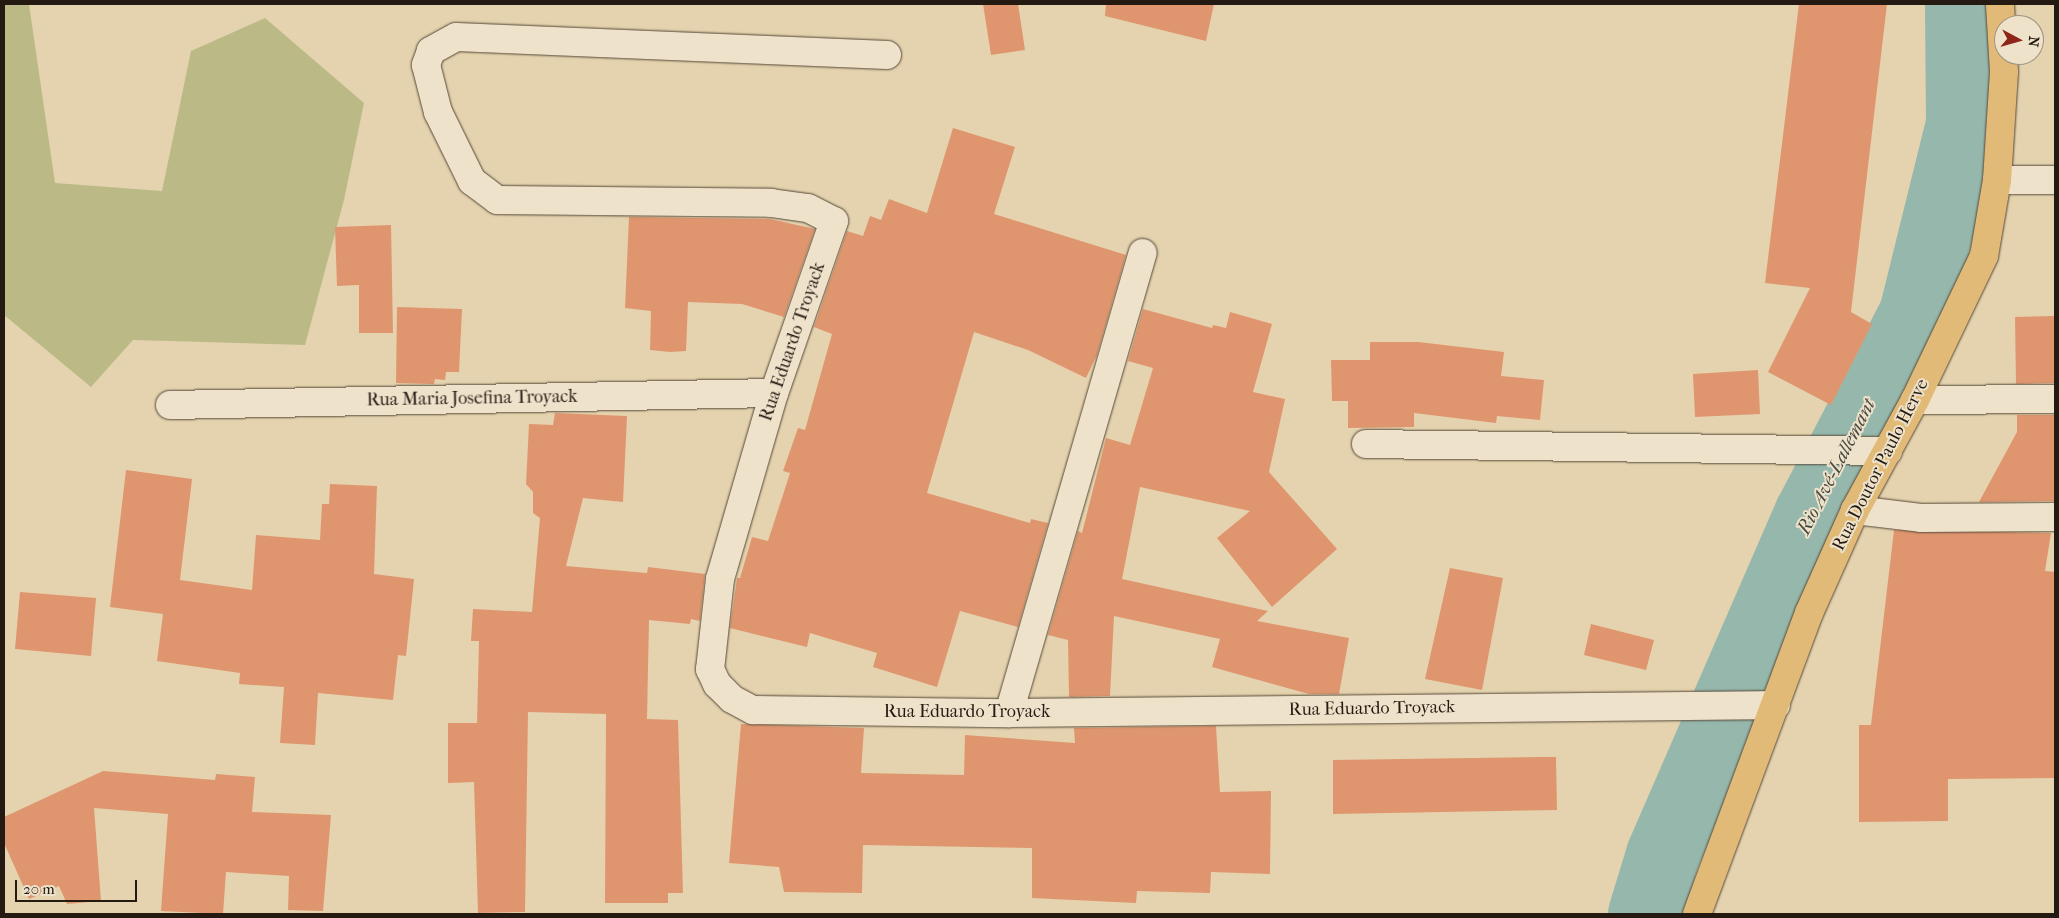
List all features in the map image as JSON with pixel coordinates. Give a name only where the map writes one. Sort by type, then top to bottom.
[{"type":"main road","name":"Rua Doutor Paulo Herve","points":[[1697,914],[1763,704],[1855,510],[1915,400],[1984,256],[1997,180],[2004,72],[2000,4]]},
{"type":"street","name":"Rua Eduardo Troyack","points":[[887,55],[456,37],[431,51],[426,65],[438,112],[472,181],[496,200],[772,203],[808,208],[834,221],[774,393],[720,579],[710,669],[717,684],[753,710],[1009,713],[1763,704]]},
{"type":"street","points":[[1997,180],[2055,180]]},
{"type":"street","points":[[1009,713],[1143,253]]},
{"type":"street","name":"Rua Maria Josefina Troyack","points":[[170,405],[774,393]]},
{"type":"street","points":[[1915,400],[2055,399]]},
{"type":"street","points":[[1366,444],[1857,452],[1888,450]]},
{"type":"street","points":[[1855,510],[1921,518],[2055,517]]},
{"type":"shaded area","points":[[4,4],[29,4],[55,183],[162,191],[191,51],[265,18],[364,103],[344,200],[305,345],[133,340],[91,387],[4,315]]},
{"type":"building","points":[[983,4],[1018,4],[1025,50],[991,55]]},
{"type":"building","points":[[1106,4],[1214,4],[1206,41],[1105,16]]},
{"type":"building","points":[[1799,4],[1887,4],[1851,312],[1872,324],[1831,405],[1768,372],[1810,288],[1765,283]]},
{"type":"building","points":[[953,128],[1015,147],[994,214],[1126,255],[1097,355],[1086,378],[1028,350],[974,332],[927,493],[1030,523],[1031,519],[1048,523],[1018,627],[960,611],[937,687],[873,667],[877,653],[810,633],[807,647],[730,628],[737,578],[740,578],[752,537],[768,541],[790,473],[783,471],[798,428],[805,430],[832,334],[814,327],[847,231],[863,236],[870,216],[881,220],[889,199],[927,213]]},
{"type":"building","points":[[629,217],[770,219],[815,229],[784,317],[742,304],[688,302],[686,351],[670,352],[650,350],[651,311],[625,308]]},
{"type":"building","points":[[391,225],[393,333],[359,333],[359,285],[337,286],[335,227]]},
{"type":"building","points":[[397,307],[462,309],[459,372],[446,372],[445,380],[435,379],[434,384],[396,383]]},
{"type":"building","points":[[1143,309],[1212,328],[1213,325],[1226,328],[1230,312],[1272,324],[1253,392],[1285,399],[1269,472],[1337,549],[1272,607],[1217,538],[1250,511],[1140,487],[1122,579],[1268,611],[1257,621],[1349,638],[1339,694],[1309,694],[1212,667],[1220,639],[1114,616],[1110,696],[1069,697],[1068,640],[1048,635],[1078,531],[1082,533],[1106,438],[1130,445],[1153,368],[1128,361]]},
{"type":"building","points":[[2055,316],[2055,383],[2016,384],[2015,317]]},
{"type":"building","points":[[1370,342],[1418,342],[1504,352],[1501,376],[1544,380],[1540,420],[1497,416],[1496,423],[1414,413],[1414,427],[1348,428],[1348,401],[1332,401],[1331,360],[1370,360]]},
{"type":"building","points":[[1758,370],[1760,414],[1695,417],[1693,374]]},
{"type":"building","points":[[555,413],[627,416],[623,502],[583,498],[566,566],[647,573],[648,567],[705,574],[700,621],[691,619],[690,624],[649,620],[647,719],[678,720],[683,893],[668,893],[668,903],[605,903],[606,714],[528,712],[525,912],[478,913],[474,782],[448,783],[448,723],[477,723],[479,641],[471,641],[473,609],[532,612],[540,518],[533,513],[533,492],[526,484],[529,424],[553,425]]},
{"type":"building","points":[[2017,415],[2055,415],[2055,501],[1979,502],[2017,432]]},
{"type":"building","points":[[126,470],[192,479],[180,580],[252,590],[256,535],[320,540],[322,504],[329,504],[330,484],[377,486],[374,574],[414,579],[406,656],[398,655],[393,700],[318,693],[315,745],[280,743],[284,687],[239,684],[240,673],[157,661],[163,614],[110,607]]},
{"type":"building","points":[[1894,530],[2051,533],[2045,571],[2055,572],[2055,778],[1948,779],[1948,821],[1859,822],[1859,725],[1871,725]]},
{"type":"building","points":[[1450,568],[1503,578],[1482,690],[1425,679]]},
{"type":"building","points":[[20,592],[96,598],[91,656],[15,649]]},
{"type":"building","points":[[1591,624],[1654,640],[1646,670],[1584,655]]},
{"type":"building","points":[[741,724],[864,728],[861,773],[964,775],[965,735],[1075,743],[1074,728],[1216,726],[1220,792],[1271,791],[1270,874],[1211,872],[1210,893],[1137,891],[1136,903],[1032,898],[1032,848],[863,845],[862,893],[784,892],[779,867],[729,863]]},
{"type":"building","points":[[1556,757],[1557,810],[1333,814],[1333,760]]},
{"type":"building","points":[[103,771],[215,780],[216,774],[255,777],[252,812],[331,815],[323,911],[288,910],[289,876],[226,872],[223,914],[161,911],[168,814],[94,808],[101,901],[67,904],[59,886],[29,899],[4,843],[4,817]]},
{"type":"waterway","name":"Rio Avé‐Lallemant","points":[[1645,914],[1663,855],[1811,515],[1916,314],[1963,124],[1962,4]]}]
